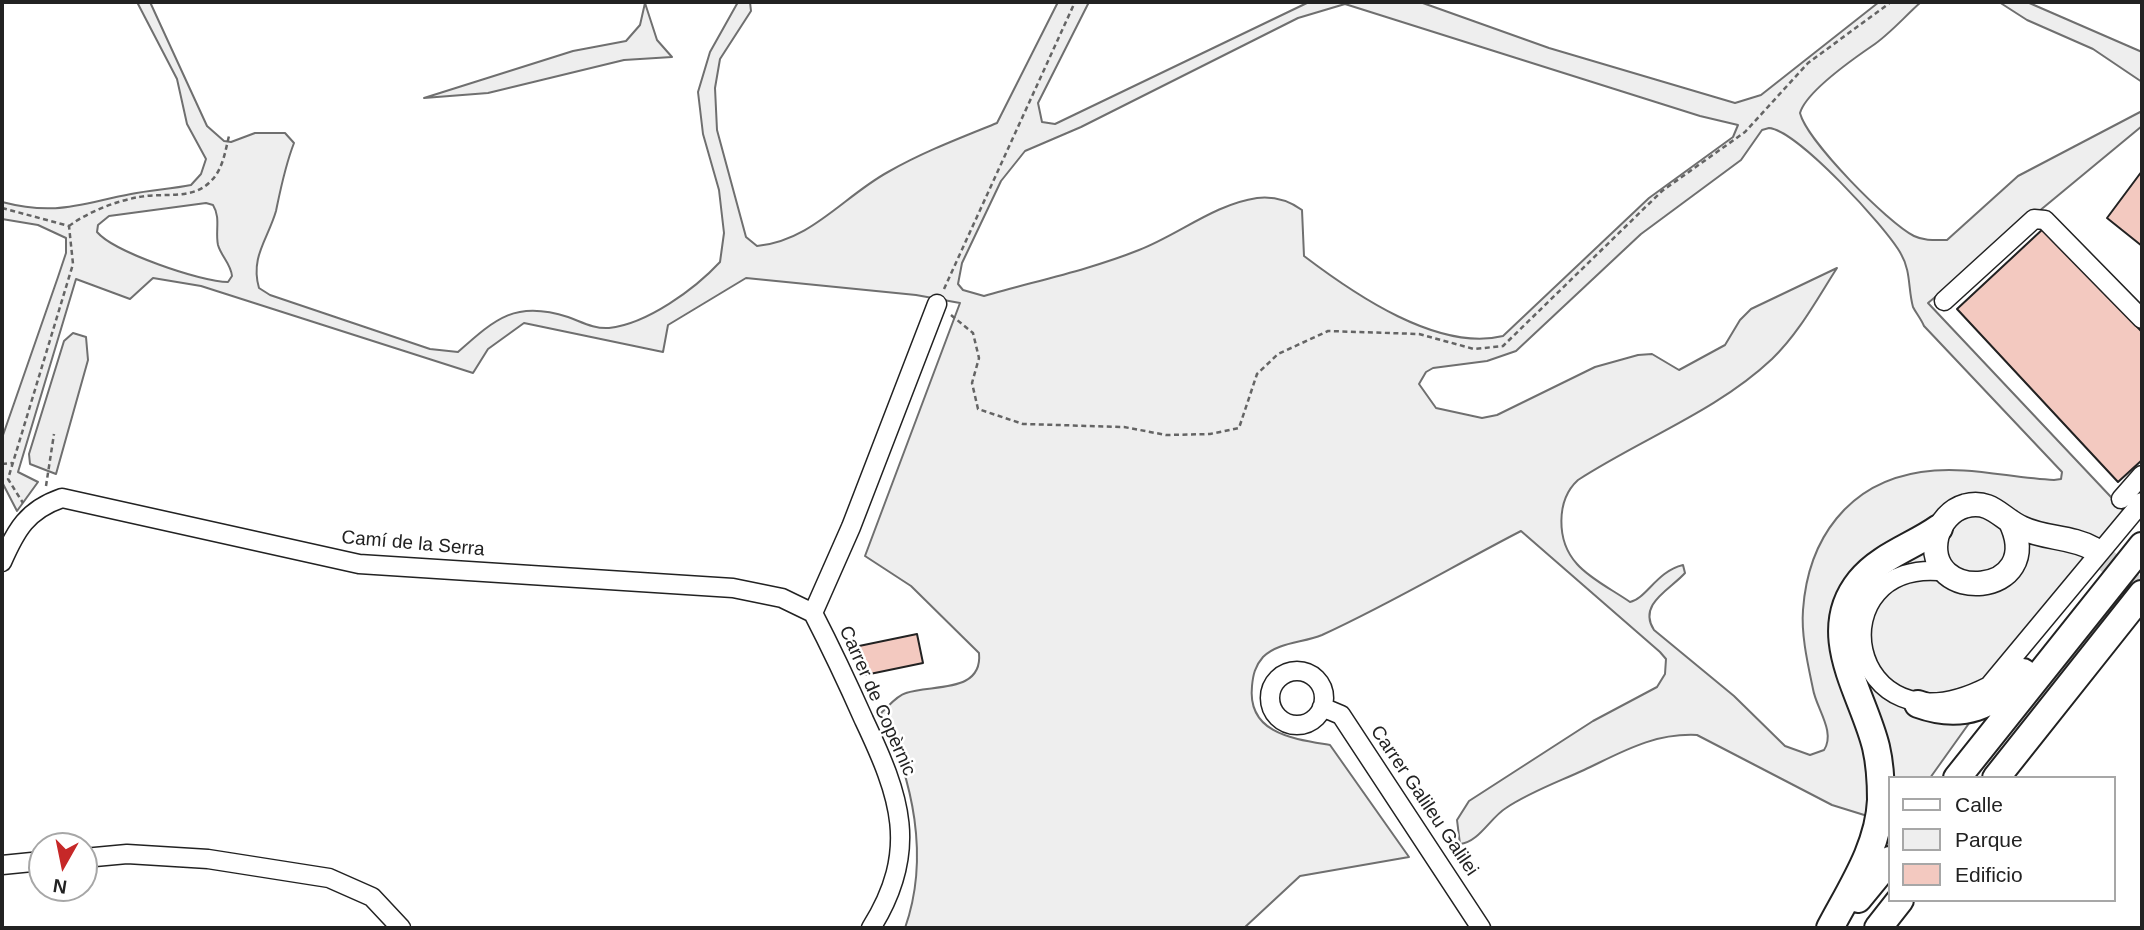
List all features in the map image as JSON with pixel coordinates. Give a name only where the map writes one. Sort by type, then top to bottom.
[{"type":"highway","points":[[1832,928],[1867,858],[1879,819],[1881,799],[1876,747],[1842,644],[1846,603],[1860,581],[1874,567],[1940,528]]},
{"type":"highway","points":[[1959,776],[2142,546]]},
{"type":"highway","points":[[1918,704],[1941,712],[1982,706],[2001,695],[2050,640],[2105,593]]},
{"type":"highway","points":[[1998,776],[2142,594]]},
{"type":"highway","points":[[2012,776],[2056,721],[2119,622]]},
{"type":"highway","points":[[1832,928],[1888,862]]},
{"type":"highway","points":[[1878,928],[1898,902]]},
{"type":"highway","points":[[1895,928],[1914,902]]},
{"type":"main road","points":[[1972,504],[1987,505],[2000,511],[2010,521],[2034,533],[2082,542],[2094,549],[2044,549],[2014,560],[2000,578],[1978,585],[1956,579],[1947,572],[1936,551],[1940,528],[1959,508],[1972,504]]},
{"type":"main road","points":[[2010,521],[2016,533],[2014,560]]},
{"type":"street","points":[[1944,301],[2034,219],[2045,220],[2142,319]]},
{"type":"street","points":[[813,613],[852,527],[937,304]]},
{"type":"street","points":[[2121,499],[2142,475]]},
{"type":"street","name":"Camí de la Serra","points":[[29,514],[62,498],[79,500],[359,564],[733,588],[782,598],[813,613]]},
{"type":"street","points":[[1947,572],[1926,569],[1902,574],[1890,581],[1869,604],[1862,623],[1863,650],[1870,668],[1888,689],[1918,704],[1953,701],[1989,686],[2142,502]]},
{"type":"street","points":[[2,562],[19,526],[29,514]]},
{"type":"street","name":"Carrer de Copèrnic","points":[[813,613],[881,753],[892,779],[898,807],[901,835],[897,865],[890,890],[871,928]]},
{"type":"street","name":"Carrer Galileu Galilei","points":[[1322,707],[1341,715],[1481,928]]},
{"type":"street","points":[[98,857],[127,854],[208,859],[328,878],[352,886],[372,897],[401,928]]},
{"type":"street","points":[[2,865],[28,862]]},
{"type":"path","points":[[1075,2],[937,304],[973,334],[979,358],[972,383],[978,409],[1023,424],[1124,427],[1166,435],[1210,434],[1239,428],[1257,374],[1278,354],[1328,331],[1419,334],[1474,349],[1503,346],[1662,191],[1745,132],[1763,108],[1808,63],[1891,2]]},
{"type":"path","points":[[69,226],[81,217],[139,196],[185,195],[210,182],[222,165],[229,136]]},
{"type":"path","points":[[2,208],[69,226]]},
{"type":"path","points":[[29,514],[8,479],[73,264],[69,226]]},
{"type":"path","points":[[52,502],[46,486],[54,433]]},
{"type":"path","points":[[2,464],[12,464]]},
{"type":"green space","points":[[137,2],[150,2],[207,126],[224,141],[231,142],[255,133],[285,133],[294,143],[273,221],[258,257],[259,288],[270,295],[430,349],[458,352],[496,322],[520,312],[550,312],[588,325],[609,328],[639,320],[684,294],[720,262],[724,233],[719,190],[703,134],[698,92],[710,52],[738,2],[750,2],[751,11],[720,59],[715,88],[717,130],[746,237],[757,246],[794,236],[811,227],[888,172],[997,123],[1058,2],[1089,2],[1038,103],[1042,122],[1055,124],[1309,2],[1420,2],[1549,48],[1735,103],[1761,95],[1879,2],[1921,2],[1885,36],[1820,86],[1800,113],[1806,126],[1832,161],[1868,199],[1914,236],[1947,240],[2018,176],[2142,111],[2142,126],[1928,303],[2127,514],[2102,537],[1931,776],[1888,776],[1888,822],[1832,805],[1697,735],[1681,735],[1652,740],[1625,750],[1534,792],[1500,812],[1473,839],[1460,844],[1457,820],[1469,801],[1593,721],[1657,687],[1665,674],[1666,659],[1660,652],[1521,531],[1322,635],[1276,648],[1263,657],[1255,671],[1252,702],[1257,715],[1265,724],[1288,736],[1330,745],[1409,857],[1300,876],[1244,928],[905,928],[916,874],[914,819],[902,765],[881,713],[902,694],[964,681],[973,675],[978,666],[979,653],[911,586],[865,556],[960,303],[916,295],[746,278],[668,325],[663,352],[524,323],[488,349],[473,373],[201,286],[153,278],[130,299],[76,279],[18,472],[38,482],[17,511],[2,482],[2,438],[66,253],[66,238],[38,225],[2,219],[2,202],[38,208],[67,207],[191,185],[201,174],[206,159],[187,124],[177,79]],"holes":[[[1345,4],[1700,116],[1738,125],[1733,137],[1649,198],[1503,336],[1478,339],[1452,336],[1425,328],[1347,287],[1304,256],[1302,210],[1275,198],[1241,201],[1211,213],[1154,244],[1062,275],[984,296],[963,290],[958,284],[962,263],[1001,181],[1025,151],[1081,127],[1298,18]],[[1769,128],[1782,133],[1819,162],[1878,223],[1904,260],[1913,307],[1924,326],[2062,472],[2061,479],[2054,480],[1971,471],[1921,472],[1895,478],[1872,488],[1837,518],[1823,538],[1813,560],[1803,610],[1809,670],[1828,736],[1824,750],[1810,755],[1785,746],[1734,696],[1654,630],[1650,621],[1653,605],[1685,573],[1683,565],[1666,573],[1641,596],[1630,602],[1577,564],[1565,544],[1561,521],[1566,498],[1578,480],[1703,409],[1772,359],[1799,327],[1837,268],[1751,309],[1740,320],[1725,345],[1679,370],[1652,354],[1638,355],[1595,367],[1497,415],[1482,418],[1436,408],[1419,384],[1426,372],[1433,368],[1487,361],[1516,351],[1641,234],[1741,160],[1762,130]],[[206,203],[213,205],[217,215],[218,245],[232,276],[228,282],[199,277],[139,257],[106,240],[97,232],[98,225],[109,216]]]},
{"type":"green space","points":[[1999,2],[2027,2],[2142,52],[2142,82],[2093,49],[2027,20]]},
{"type":"green space","points":[[645,3],[657,40],[672,57],[624,60],[488,93],[424,98],[573,51],[626,41],[640,25]]},
{"type":"shaded area","points":[[73,333],[86,337],[88,360],[56,474],[30,464],[29,454],[64,341]]},
{"type":"building","points":[[2142,171],[2142,246],[2107,218]]},
{"type":"building","points":[[2044,228],[2142,332],[2142,460],[2118,482],[1957,309]]},
{"type":"building","points":[[917,634],[923,663],[865,675],[859,646]]},
{"type":"tunnel","points":[[2094,549],[2142,593]]}]
